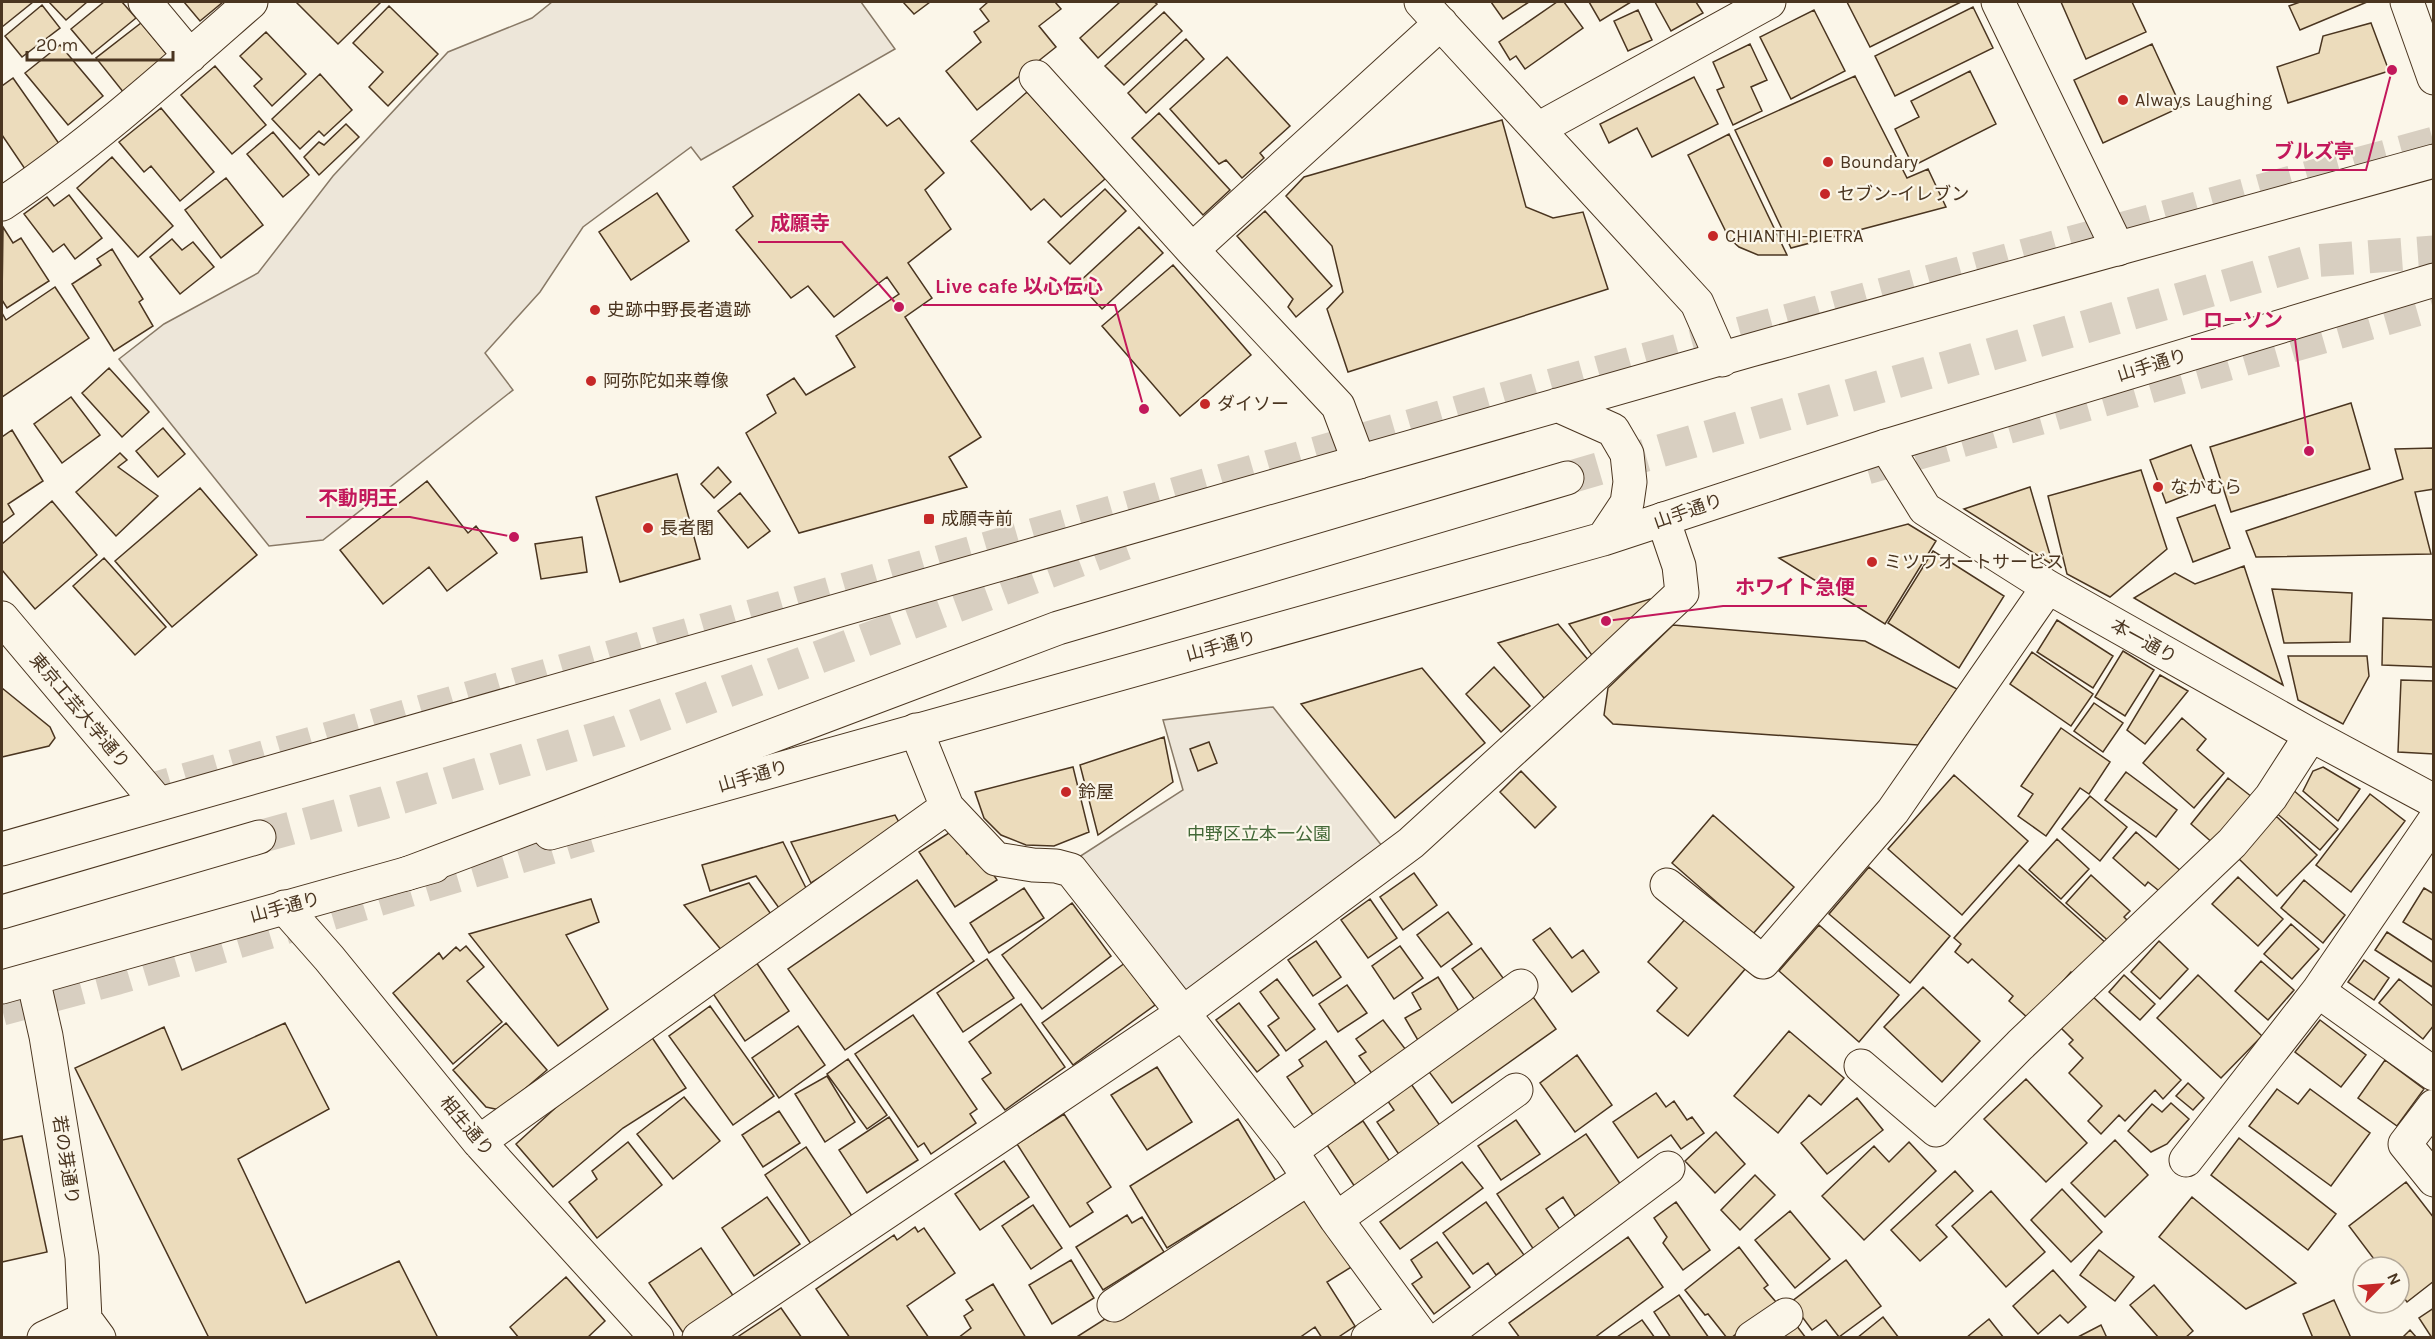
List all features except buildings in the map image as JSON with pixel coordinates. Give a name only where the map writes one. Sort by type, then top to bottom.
[{"type":"main road","points":[[145,2],[190,56]]},
{"type":"main road","points":[[2,204],[50,171],[190,56],[251,2]]},
{"type":"main road","points":[[1538,129],[1769,2]]},
{"type":"main road","points":[[1998,2],[2118,249]]},
{"type":"main road","points":[[2407,2],[2433,78]]},
{"type":"main road","points":[[1192,250],[1431,12],[1697,303],[1722,360]]},
{"type":"main road","points":[[1036,77],[1192,250],[1338,406],[1359,462]]},
{"type":"main road","points":[[2,849],[1557,405],[2433,161]]},
{"type":"main road","name":"山手通り","points":[[2,987],[1603,539],[1886,446],[2433,280]]},
{"type":"main road","points":[[1557,405],[1613,430],[1627,454],[1630,482],[1628,502],[1603,539]]},
{"type":"main road","name":"本一通り","points":[[1886,446],[1924,509],[2048,587],[2433,801]]},
{"type":"main road","points":[[406,874],[1058,628],[1568,478]]},
{"type":"main road","points":[[699,1338],[1184,1012],[1411,843],[1682,593],[1679,566],[1664,519]]},
{"type":"main road","points":[[1667,885],[1763,962],[1893,811],[2048,587]]},
{"type":"main road","name":"東京工芸大学通り","points":[[2,618],[158,803]]},
{"type":"main road","points":[[916,730],[947,807],[996,859],[1071,870],[1291,1151],[1336,1219],[1414,1326],[1368,1338]]},
{"type":"main road","points":[[1861,1065],[1936,1130],[2020,1045],[2232,843],[2271,797],[2311,735]]},
{"type":"main road","points":[[479,1142],[947,807]]},
{"type":"main road","points":[[2186,1160],[2318,990],[2433,821]]},
{"type":"main road","points":[[2,912],[259,837]]},
{"type":"main road","name":"相生通り","points":[[284,907],[330,958],[479,1142],[657,1338]]},
{"type":"main road","name":"若の芽通り","points":[[33,979],[46,1036],[92,1328]]},
{"type":"main road","points":[[1291,1151],[1521,986]]},
{"type":"main road","points":[[2318,990],[2433,1074]]},
{"type":"main road","points":[[1336,1219],[1516,1090]]},
{"type":"main road","points":[[2433,1106],[2405,1144],[2433,1180]]},
{"type":"main road","points":[[1441,1338],[1668,1168]]},
{"type":"main road","points":[[1114,1305],[1309,1178]]},
{"type":"main road","points":[[1752,1338],[1786,1315]]},
{"type":"main road","points":[[44,1338],[92,1328]]},
{"type":"green space","points":[[552,2],[861,2],[895,49],[701,160],[691,147],[583,227],[540,292],[485,353],[513,390],[323,540],[269,546],[119,359],[164,324],[258,273],[333,176],[448,52],[532,18]]},
{"type":"green space","name":"中野区立本一公園","points":[[1273,707],[1386,851],[1184,1002],[1079,857],[1183,790],[1163,720]]},
{"type":"tunnel","points":[[139,793],[1548,386],[2434,143]]},
{"type":"tunnel","points":[[1567,478],[2311,261],[2434,252]]},
{"type":"tunnel","points":[[1867,468],[2434,305]]},
{"type":"tunnel","points":[[259,837],[383,803],[617,732],[1137,539]]},
{"type":"tunnel","points":[[2,1009],[118,978],[590,836]]},
{"type":"place","name":"ブルズ亭","points":[[2392,70]]},
{"type":"place","name":"Always Laughing","points":[[2123,100]]},
{"type":"place","name":"Boundary","points":[[1828,162]]},
{"type":"place","name":"セブン-イレブン","points":[[1825,194]]},
{"type":"place","name":"CHIANTHI-PIETRA","points":[[1713,236]]},
{"type":"place","name":"成願寺","points":[[899,307]]},
{"type":"place","name":"史跡中野長者遺跡","points":[[595,310]]},
{"type":"place","name":"阿弥陀如来尊像","points":[[591,381]]},
{"type":"place","name":"ダイソー","points":[[1205,404]]},
{"type":"place","name":"Live cafe 以心伝心","points":[[1144,409]]},
{"type":"place","name":"ローソン","points":[[2309,451]]},
{"type":"place","name":"なかむら","points":[[2158,487]]},
{"type":"place","name":"成願寺前","points":[[929,519]]},
{"type":"place","name":"長者閣","points":[[648,528]]},
{"type":"place","name":"不動明王","points":[[514,537]]},
{"type":"place","name":"ミツワオートサービス","points":[[1872,562]]},
{"type":"place","name":"ホワイト急便","points":[[1606,621]]},
{"type":"place","name":"鈴屋","points":[[1066,792]]}]
